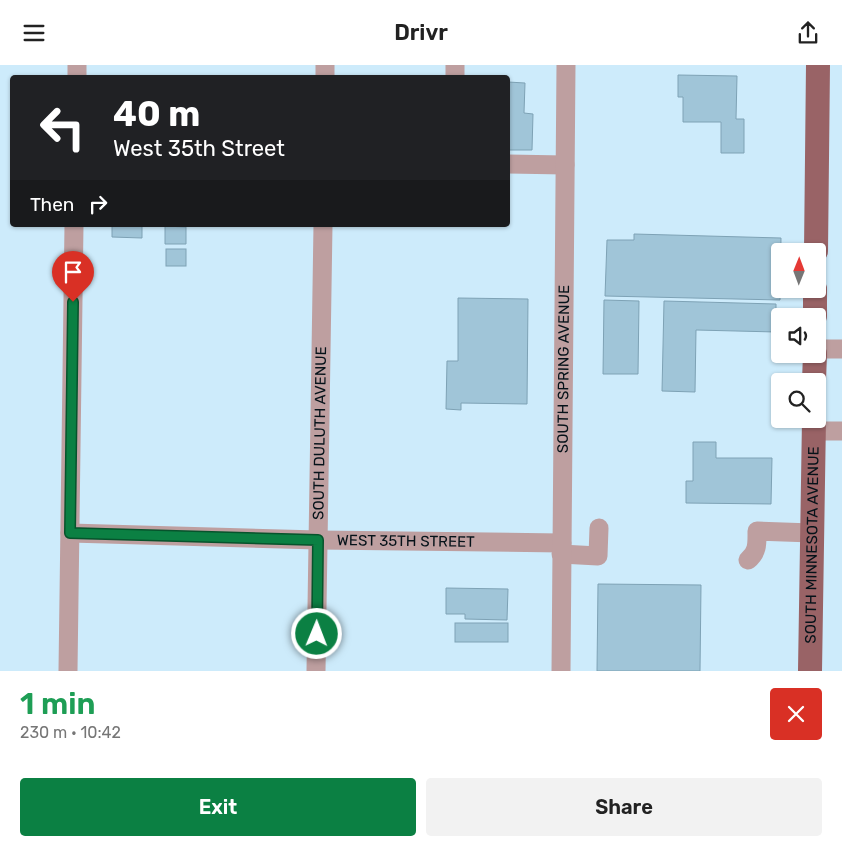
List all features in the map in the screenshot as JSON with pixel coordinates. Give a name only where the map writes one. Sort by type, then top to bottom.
[{"type":"main road","points":[[816,243],[818,65]]},
{"type":"main road","name":"SOUTH MINNESOTA AVENUE","points":[[810,671],[814,428]]},
{"type":"street","name":"SOUTH SPRING AVENUE","points":[[561,671],[566,65]]},
{"type":"street","points":[[510,164],[565,165]]},
{"type":"street","points":[[68,671],[74,227]]},
{"type":"street","name":"SOUTH DULUTH AVENUE","points":[[316,671],[323,227]]},
{"type":"street","points":[[826,349],[842,349]]},
{"type":"street","points":[[826,428],[842,431]]},
{"type":"street","name":"WEST 35TH STREET","points":[[70,533],[561,549],[598,556],[600,528]]},
{"type":"street","points":[[748,559],[754,555],[757,544],[757,531],[812,533]]},
{"type":"building","points":[[678,75],[737,76],[736,119],[744,119],[744,153],[721,153],[721,122],[683,122],[683,97],[678,97]]},
{"type":"building","points":[[510,82],[525,83],[524,113],[533,114],[532,150],[510,150]]},
{"type":"building","points":[[112,227],[142,227],[142,238],[112,237]]},
{"type":"building","points":[[165,227],[186,227],[186,244],[165,244]]},
{"type":"building","points":[[634,234],[781,238],[781,243],[771,243],[771,298],[780,298],[780,300],[605,296],[607,240],[634,240]]},
{"type":"building","points":[[166,249],[186,249],[186,266],[166,266]]},
{"type":"building","points":[[458,298],[528,299],[527,404],[461,403],[461,410],[446,409],[447,361],[458,361]]},
{"type":"building","points":[[604,300],[639,301],[638,374],[603,374]]},
{"type":"building","points":[[664,301],[776,304],[776,308],[771,308],[771,332],[696,330],[695,392],[662,391]]},
{"type":"building","points":[[693,442],[716,442],[716,458],[772,458],[771,504],[686,503],[686,481],[693,481]]},
{"type":"building","points":[[598,584],[701,585],[700,671],[597,671]]},
{"type":"building","points":[[446,588],[508,589],[507,620],[465,619],[465,614],[446,614]]},
{"type":"building","points":[[455,623],[508,623],[508,642],[455,642]]},
{"type":"route","points":[[73,302],[70,533],[318,540],[317,634]]}]
